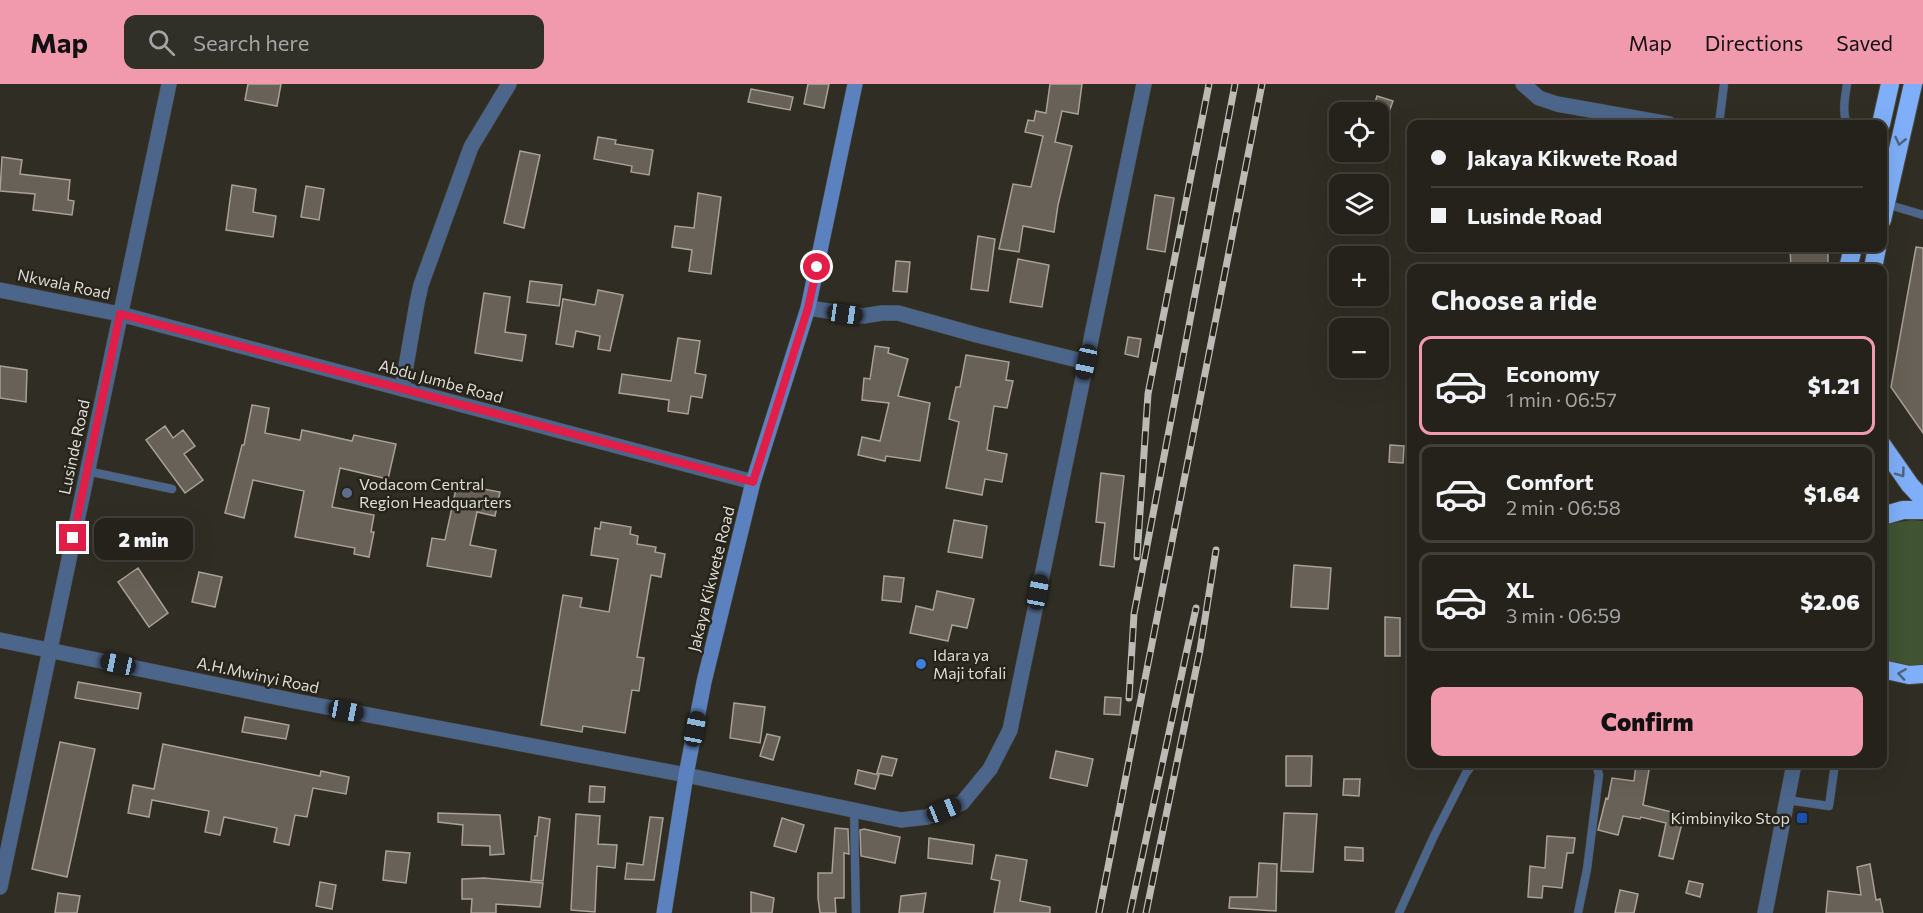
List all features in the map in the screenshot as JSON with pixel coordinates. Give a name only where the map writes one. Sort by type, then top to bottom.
[{"type":"highway","points":[[1882,120],[1890,84]]},
{"type":"highway","points":[[1887,199],[1913,84]]},
{"type":"highway","points":[[1887,452],[1923,499]]},
{"type":"highway","points":[[1887,515],[1903,510],[1923,510]]},
{"type":"highway","points":[[1887,670],[1909,675],[1923,674]]},
{"type":"main road","name":"Jakaya Kikwete Road","points":[[664,913],[686,775],[704,682],[753,482],[808,308],[855,84]]},
{"type":"street","name":"Lusinde Road","points":[[0,887],[169,84]]},
{"type":"street","points":[[402,389],[421,285],[471,147],[509,84]]},
{"type":"street","name":"A.H.Mwinyi Road","points":[[0,640],[300,702],[686,775],[901,820],[927,817],[962,803],[990,770],[1010,730],[1144,84]]},
{"type":"street","points":[[1523,84],[1539,98],[1557,104],[1647,120]]},
{"type":"street","name":"Nkwala Road","points":[[0,290],[120,314]]},
{"type":"street","points":[[808,308],[863,316],[898,313],[1086,362]]},
{"type":"street","name":"Abdu Jumbe Road","points":[[120,314],[753,482]]},
{"type":"street","points":[[1765,913],[1793,768]]},
{"type":"lane","points":[[1720,120],[1724,84]]},
{"type":"lane","points":[[1846,120],[1844,103],[1847,84]]},
{"type":"lane","points":[[1887,212],[1923,215]]},
{"type":"lane","points":[[87,471],[172,489]]},
{"type":"lane","points":[[1398,913],[1439,825],[1470,768]]},
{"type":"lane","points":[[1578,913],[1587,869],[1599,775],[1597,768]]},
{"type":"lane","points":[[1787,800],[1829,806],[1834,768]]},
{"type":"lane","points":[[854,810],[856,913]]},
{"type":"green space","points":[[1912,520],[1923,521],[1923,667],[1902,667],[1887,662],[1887,524]]},
{"type":"building","points":[[248,84],[281,84],[277,106],[245,100]]},
{"type":"building","points":[[808,84],[829,84],[824,108],[804,104]]},
{"type":"building","points":[[1050,84],[1082,84],[1078,114],[1062,111],[1055,142],[1072,146],[1054,232],[1023,226],[1019,252],[999,249],[1013,184],[1031,187],[1043,136],[1025,132],[1028,120],[1034,121],[1036,111],[1046,113]]},
{"type":"building","points":[[751,89],[793,97],[790,110],[748,102]]},
{"type":"building","points":[[1377,96],[1393,101],[1389,112],[1389,102],[1375,102]]},
{"type":"building","points":[[598,137],[616,140],[615,144],[653,150],[649,175],[631,172],[632,166],[594,159]]},
{"type":"building","points":[[520,151],[540,155],[524,228],[504,223]]},
{"type":"building","points":[[2,157],[22,160],[20,174],[70,180],[68,200],[74,201],[72,215],[33,210],[35,194],[0,191]]},
{"type":"building","points":[[232,185],[256,189],[253,212],[276,216],[273,237],[226,230]]},
{"type":"building","points":[[306,186],[324,189],[319,220],[301,217]]},
{"type":"building","points":[[698,193],[721,197],[711,274],[689,271],[692,250],[672,247],[675,226],[694,228]]},
{"type":"building","points":[[1155,195],[1174,198],[1165,252],[1147,249]]},
{"type":"building","points":[[978,236],[995,239],[988,291],[971,289]]},
{"type":"building","points":[[1916,247],[1923,248],[1923,433],[1891,387]]},
{"type":"building","points":[[1790,252],[1828,252],[1828,264],[1791,264]]},
{"type":"building","points":[[1018,259],[1049,265],[1042,307],[1010,302]]},
{"type":"building","points":[[896,261],[910,262],[907,292],[893,291]]},
{"type":"building","points":[[530,281],[562,285],[559,306],[527,302]]},
{"type":"building","points":[[598,290],[623,295],[610,351],[598,349],[600,336],[576,331],[573,347],[556,344],[563,299],[595,305]]},
{"type":"building","points":[[484,293],[510,297],[505,332],[526,335],[522,361],[475,353]]},
{"type":"building","points":[[1128,337],[1141,339],[1138,357],[1125,354]]},
{"type":"building","points":[[678,338],[700,341],[695,373],[706,375],[702,398],[691,396],[688,414],[668,411],[669,400],[619,393],[622,374],[671,381]]},
{"type":"building","points":[[875,346],[889,348],[888,353],[908,359],[898,396],[930,403],[920,461],[886,456],[885,461],[858,455],[862,437],[880,441],[889,403],[862,400],[864,378],[870,379]]},
{"type":"building","points":[[966,355],[1009,362],[1006,380],[1013,381],[1007,408],[994,406],[987,450],[1007,454],[1002,482],[985,479],[982,495],[946,488],[959,422],[949,419],[956,387],[960,387]]},
{"type":"building","points":[[0,366],[27,370],[26,402],[0,398]]},
{"type":"building","points":[[252,405],[269,408],[265,433],[300,440],[302,430],[352,441],[354,435],[396,444],[388,479],[340,468],[332,507],[374,515],[371,532],[374,532],[369,557],[354,554],[355,548],[295,537],[304,491],[253,480],[244,518],[225,513],[242,445],[244,445]]},
{"type":"building","points":[[165,426],[173,438],[183,430],[195,446],[184,454],[203,480],[185,493],[146,440]]},
{"type":"building","points":[[1390,445],[1404,446],[1403,463],[1389,462]]},
{"type":"building","points":[[1101,473],[1124,476],[1114,567],[1100,565],[1105,523],[1096,522]]},
{"type":"building","points":[[457,484],[500,492],[495,516],[477,512],[470,545],[496,550],[491,577],[427,566],[432,538],[445,540]]},
{"type":"building","points":[[954,520],[987,526],[982,558],[948,552]]},
{"type":"building","points":[[601,522],[631,527],[630,534],[638,536],[637,544],[656,547],[655,552],[665,554],[661,577],[651,575],[637,657],[644,658],[639,691],[632,690],[625,733],[583,726],[582,732],[541,725],[563,595],[582,598],[580,607],[609,612],[618,559],[591,555],[595,528],[600,529]]},
{"type":"building","points":[[1294,565],[1331,568],[1328,609],[1291,607]]},
{"type":"building","points":[[138,568],[168,613],[149,627],[118,582]]},
{"type":"building","points":[[199,572],[222,577],[215,607],[192,602]]},
{"type":"building","points":[[884,576],[904,578],[901,602],[882,600]]},
{"type":"building","points":[[937,591],[974,599],[967,628],[952,625],[948,641],[910,633],[916,606],[933,610]]},
{"type":"building","points":[[1385,617],[1400,618],[1400,656],[1385,656]]},
{"type":"building","points":[[78,682],[141,693],[138,709],[75,698]]},
{"type":"building","points":[[1105,697],[1121,698],[1120,715],[1104,714]]},
{"type":"building","points":[[734,703],[765,707],[760,743],[730,738]]},
{"type":"building","points":[[245,717],[289,725],[286,739],[242,732]]},
{"type":"building","points":[[767,734],[780,737],[773,760],[760,756]]},
{"type":"building","points":[[60,742],[95,749],[67,877],[32,869]]},
{"type":"building","points":[[163,744],[320,776],[321,771],[349,777],[346,794],[313,788],[307,817],[295,815],[289,845],[274,842],[277,828],[224,817],[220,835],[205,832],[209,811],[152,800],[149,817],[128,813],[133,785],[154,789]]},
{"type":"building","points":[[1056,751],[1093,759],[1087,786],[1050,778]]},
{"type":"building","points":[[882,756],[897,759],[892,776],[877,773]]},
{"type":"building","points":[[1286,756],[1312,756],[1311,786],[1286,786]]},
{"type":"building","points":[[1636,768],[1649,768],[1643,805],[1684,815],[1673,859],[1659,856],[1666,823],[1641,817],[1640,819],[1623,816],[1618,835],[1598,830],[1612,778],[1634,781]]},
{"type":"building","points":[[858,770],[879,775],[875,789],[855,784]]},
{"type":"building","points":[[1344,779],[1360,779],[1359,796],[1343,795]]},
{"type":"building","points":[[590,786],[605,787],[604,802],[589,802]]},
{"type":"building","points":[[438,813],[500,815],[504,854],[490,855],[490,846],[462,845],[463,825],[438,822]]},
{"type":"building","points":[[1284,813],[1317,814],[1313,872],[1281,871]]},
{"type":"building","points":[[576,814],[600,816],[598,844],[617,845],[615,868],[597,866],[595,912],[571,910]]},
{"type":"building","points":[[539,817],[550,819],[543,881],[531,880]]},
{"type":"building","points":[[650,817],[663,818],[654,880],[625,879],[627,863],[643,865]]},
{"type":"building","points":[[782,818],[804,825],[796,852],[774,846]]},
{"type":"building","points":[[835,828],[848,829],[849,854],[844,853],[844,898],[835,898],[836,913],[820,913],[818,873],[832,873]]},
{"type":"building","points":[[860,830],[900,837],[895,863],[861,856]]},
{"type":"building","points":[[1547,836],[1575,838],[1573,853],[1567,853],[1562,888],[1543,886],[1542,898],[1528,897],[1530,866],[1545,868]]},
{"type":"building","points":[[929,838],[974,845],[972,864],[928,858]]},
{"type":"building","points":[[1345,847],[1363,848],[1363,861],[1345,860]]},
{"type":"building","points":[[386,851],[410,853],[406,883],[383,880]]},
{"type":"building","points":[[996,855],[1027,860],[1020,901],[1050,907],[1050,913],[994,913],[1000,881],[991,879]]},
{"type":"building","points":[[1259,863],[1277,864],[1276,911],[1229,908],[1230,897],[1257,897]]},
{"type":"building","points":[[1870,864],[1876,900],[1880,899],[1883,913],[1826,913],[1828,891],[1861,895],[1857,867]]},
{"type":"building","points":[[484,878],[543,883],[540,907],[496,904],[496,913],[471,913],[472,899],[462,899],[462,879]]},
{"type":"building","points":[[1689,881],[1703,884],[1700,897],[1686,893]]},
{"type":"building","points":[[320,882],[336,885],[332,909],[316,906]]},
{"type":"building","points":[[1620,890],[1638,894],[1634,913],[1615,913]]},
{"type":"building","points":[[751,892],[774,898],[772,913],[751,913]]},
{"type":"building","points":[[58,893],[80,896],[77,913],[55,913]]},
{"type":"building","points":[[926,893],[923,913],[899,913],[901,896]]},
{"type":"railway","points":[[1137,557],[1148,394],[1209,84]]},
{"type":"railway","points":[[1129,698],[1134,614],[1235,84]]},
{"type":"railway","points":[[1099,913],[1262,84]]},
{"type":"railway","points":[[1146,913],[1200,650],[1216,550]]},
{"type":"railway","points":[[1130,913],[1196,608]]},
{"type":"place","name":"Vodacom Central Region Headquarters","points":[[347,493]]},
{"type":"place","name":"Idara ya Maji tofali","points":[[921,664]]},
{"type":"place","name":"Kimbinyiko Stop","points":[[1802,818]]},
{"type":"route","points":[[73,538],[120,314],[753,482],[808,308],[817,267]]}]
